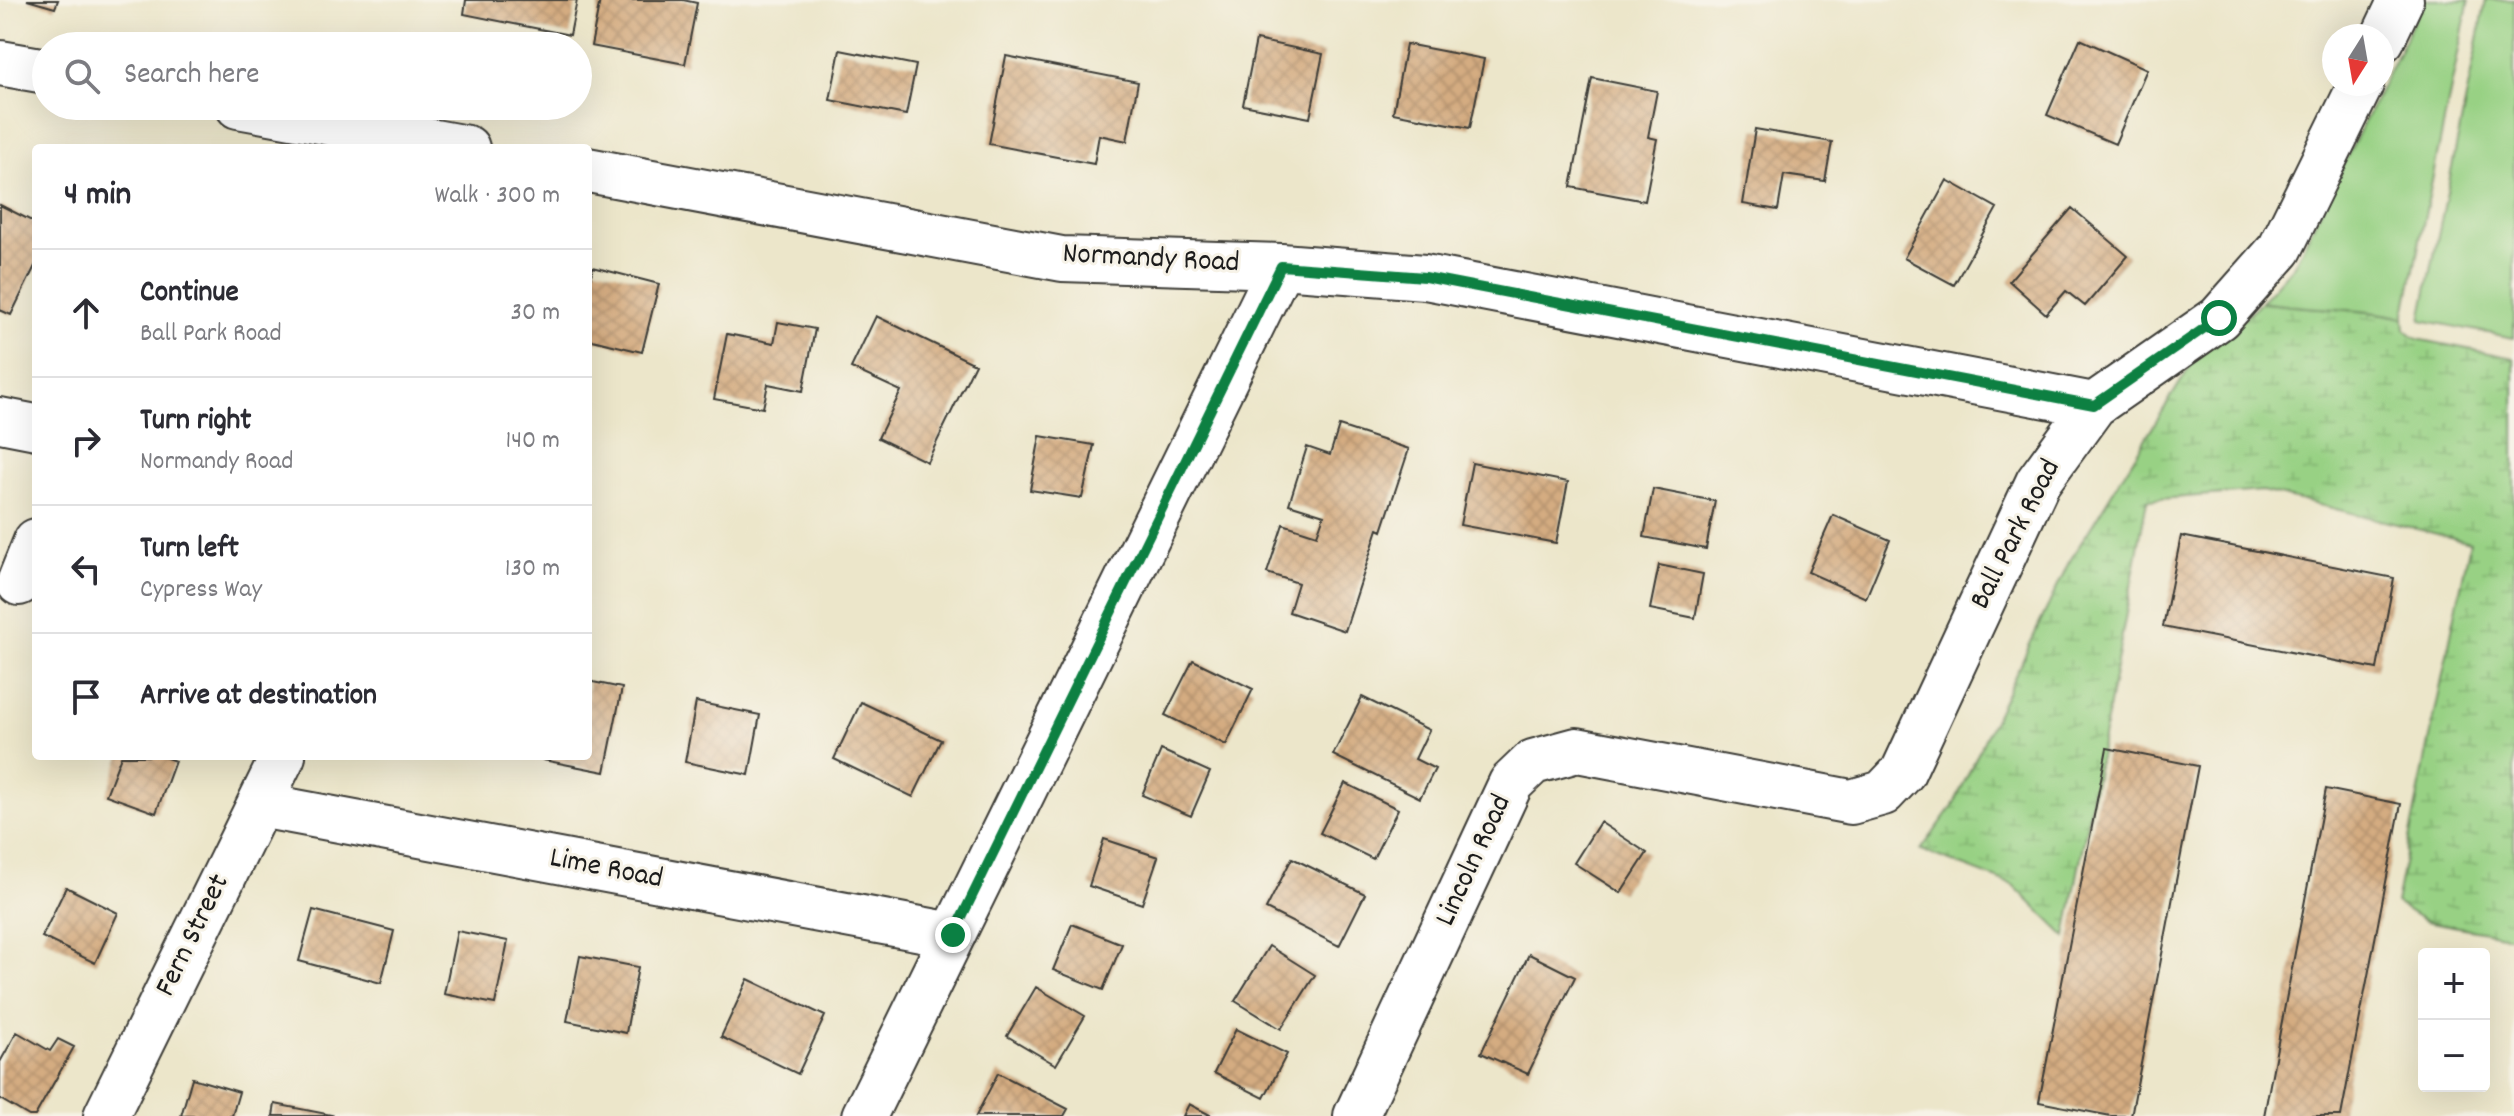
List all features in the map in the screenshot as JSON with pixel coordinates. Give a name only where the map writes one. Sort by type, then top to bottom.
[{"type":"street","points":[[2390,24],[2401,0]]},
{"type":"street","points":[[0,63],[32,69]]},
{"type":"street","name":"Ball Park Road","points":[[1883,793],[1903,772],[2038,482],[2094,405],[2219,318],[2280,249],[2355,96]]},
{"type":"street","points":[[314,120],[445,144]]},
{"type":"street","name":"Normandy Road","points":[[592,171],[1062,259],[1281,266],[1425,277],[2094,405]]},
{"type":"street","points":[[864,1116],[1281,266]]},
{"type":"street","points":[[0,420],[32,426]]},
{"type":"street","points":[[19,583],[32,551]]},
{"type":"street","name":"Lincoln Road","points":[[1356,1116],[1511,783],[1533,762],[1577,750],[1851,802],[1883,793]]},
{"type":"street","name":"Fern Street","points":[[106,1116],[281,760]]},
{"type":"street","name":"Lime Road","points":[[259,805],[953,935]]},
{"type":"green space","points":[[2424,0],[2469,0],[2404,318],[2261,302],[2294,265],[2377,96],[2394,96],[2394,61]]},
{"type":"green space","points":[[2486,0],[2514,0],[2514,338],[2421,320]]},
{"type":"green space","points":[[2261,302],[2404,318],[2405,329],[2417,339],[2514,358],[2514,937],[2425,921],[2396,903],[2470,542],[2262,491],[2147,500],[2066,937],[2013,885],[1921,850],[1953,806],[2068,564],[2193,362]]},
{"type":"building","points":[[27,0],[58,0],[55,8]]},
{"type":"building","points":[[466,0],[577,0],[571,32],[555,32],[464,14]]},
{"type":"building","points":[[600,0],[683,0],[697,3],[685,64],[592,46]]},
{"type":"building","points":[[2080,39],[2147,69],[2115,144],[2047,115]]},
{"type":"building","points":[[1256,40],[1323,54],[1310,118],[1243,105]]},
{"type":"building","points":[[1406,44],[1484,59],[1470,128],[1393,113]]},
{"type":"building","points":[[840,50],[916,65],[906,115],[830,100]]},
{"type":"building","points":[[1006,56],[1138,82],[1127,141],[1099,135],[1094,164],[989,144]]},
{"type":"building","points":[[1592,78],[1657,91],[1648,137],[1657,139],[1645,201],[1571,187]]},
{"type":"building","points":[[1755,129],[1832,142],[1825,181],[1784,175],[1778,210],[1743,204]]},
{"type":"building","points":[[1947,180],[1997,208],[1954,285],[1904,258]]},
{"type":"building","points":[[0,205],[32,221],[32,272],[11,315],[0,310]]},
{"type":"building","points":[[2072,208],[2128,256],[2085,306],[2066,291],[2046,314],[2009,281]]},
{"type":"building","points":[[593,267],[659,284],[642,352],[592,340]]},
{"type":"building","points":[[876,316],[975,364],[927,462],[878,438],[901,391],[851,368]]},
{"type":"building","points":[[778,322],[815,329],[803,391],[768,384],[763,408],[714,399],[727,334],[774,343]]},
{"type":"building","points":[[1339,426],[1409,449],[1382,531],[1378,529],[1345,631],[1289,612],[1298,583],[1267,573],[1283,524],[1317,535],[1324,515],[1289,504],[1307,447],[1330,455]]},
{"type":"building","points":[[1040,436],[1094,445],[1082,498],[1030,490]]},
{"type":"building","points":[[1472,463],[1568,482],[1556,543],[1460,525]]},
{"type":"building","points":[[1653,489],[1715,501],[1706,549],[1644,537]]},
{"type":"building","points":[[1833,515],[1890,540],[1866,598],[1808,572]]},
{"type":"building","points":[[2181,536],[2394,578],[2377,669],[2163,627]]},
{"type":"building","points":[[1659,565],[1703,574],[1695,618],[1650,609]]},
{"type":"building","points":[[1193,660],[1253,689],[1226,745],[1165,715]]},
{"type":"building","points":[[592,682],[622,688],[605,772],[543,760],[592,760]]},
{"type":"building","points":[[1362,697],[1429,730],[1415,759],[1435,769],[1420,798],[1333,755]]},
{"type":"building","points":[[696,702],[760,715],[749,775],[685,762]]},
{"type":"building","points":[[861,702],[941,740],[913,797],[834,759]]},
{"type":"building","points":[[2107,748],[2198,766],[2131,1116],[2111,1116],[2039,1102]]},
{"type":"building","points":[[1161,750],[1210,772],[1191,816],[1142,795]]},
{"type":"building","points":[[119,760],[175,761],[156,813],[106,795]]},
{"type":"building","points":[[1345,783],[1398,809],[1373,859],[1320,833]]},
{"type":"building","points":[[2326,789],[2401,804],[2341,1116],[2264,1116]]},
{"type":"building","points":[[1600,822],[1647,853],[1621,893],[1574,863]]},
{"type":"building","points":[[1104,839],[1158,857],[1142,904],[1089,886]]},
{"type":"building","points":[[1292,858],[1365,894],[1339,946],[1266,909]]},
{"type":"building","points":[[66,887],[118,913],[95,963],[42,937]]},
{"type":"building","points":[[313,910],[394,931],[381,983],[299,961]]},
{"type":"building","points":[[1072,924],[1122,944],[1103,990],[1053,970]]},
{"type":"building","points":[[457,931],[508,941],[495,1004],[444,994]]},
{"type":"building","points":[[1269,946],[1315,975],[1281,1029],[1235,1001]]},
{"type":"building","points":[[1529,954],[1575,977],[1528,1074],[1481,1053]]},
{"type":"building","points":[[580,956],[638,967],[626,1033],[567,1021]]},
{"type":"building","points":[[748,979],[825,1016],[798,1074],[721,1037]]},
{"type":"building","points":[[1036,987],[1085,1016],[1056,1065],[1007,1036]]},
{"type":"building","points":[[1236,1029],[1287,1054],[1264,1098],[1214,1073]]},
{"type":"building","points":[[17,1032],[50,1051],[58,1039],[74,1047],[35,1116],[29,1116],[0,1099],[0,1062]]},
{"type":"building","points":[[998,1073],[1068,1109],[1064,1116],[976,1116]]},
{"type":"building","points":[[192,1078],[239,1092],[232,1116],[181,1116]]},
{"type":"building","points":[[275,1104],[332,1115],[273,1116]]},
{"type":"building","points":[[1189,1104],[1212,1116],[1183,1116]]},
{"type":"route","points":[[953,935],[1281,266],[1425,277],[2094,405],[2219,318]]}]
